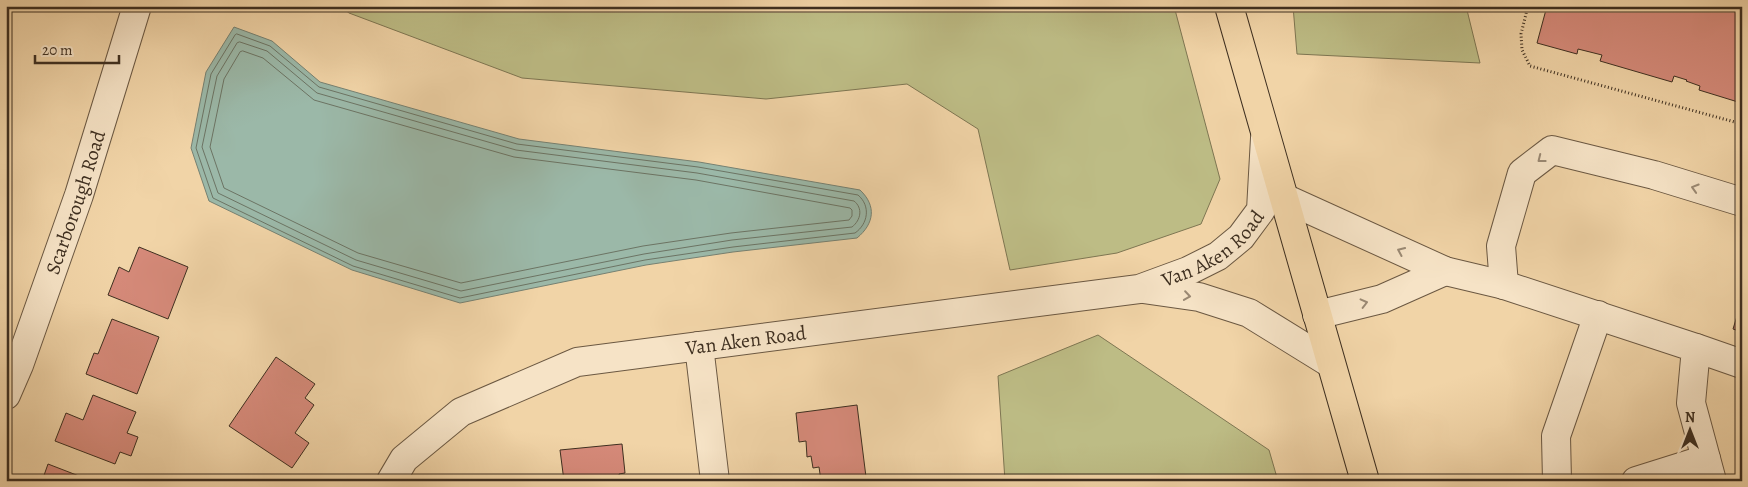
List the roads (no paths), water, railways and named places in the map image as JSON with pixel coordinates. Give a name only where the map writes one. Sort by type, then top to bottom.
[{"type":"highway","points":[[1229,6],[1365,481]]},
{"type":"street","name":"Scarborough Road","points":[[6,395],[13,362],[79,195],[137,6]]},
{"type":"street","name":"Van Aken Road","points":[[391,481],[404,459],[461,412],[577,362],[1139,289],[1188,271],[1218,256],[1240,237],[1261,210],[1265,130]]},
{"type":"street","points":[[1504,285],[1501,246],[1522,173],[1552,150],[1654,175],[1742,202]]},
{"type":"street","points":[[1284,198],[1445,271],[1504,285],[1742,364]]},
{"type":"street","points":[[1317,315],[1382,299],[1445,271]]},
{"type":"street","name":"Van Aken Road","points":[[1139,289],[1199,297],[1249,313],[1330,363]]},
{"type":"street","points":[[1557,481],[1556,436],[1598,315]]},
{"type":"street","points":[[699,346],[715,481]]},
{"type":"street","points":[[1636,481],[1709,470],[1691,403],[1696,348]]},
{"type":"water","points":[[234,27],[272,41],[320,82],[519,139],[699,162],[860,190],[869,202],[871,209],[870,221],[863,233],[857,238],[733,252],[646,265],[460,303],[352,270],[209,201],[191,148],[206,72]]}]
